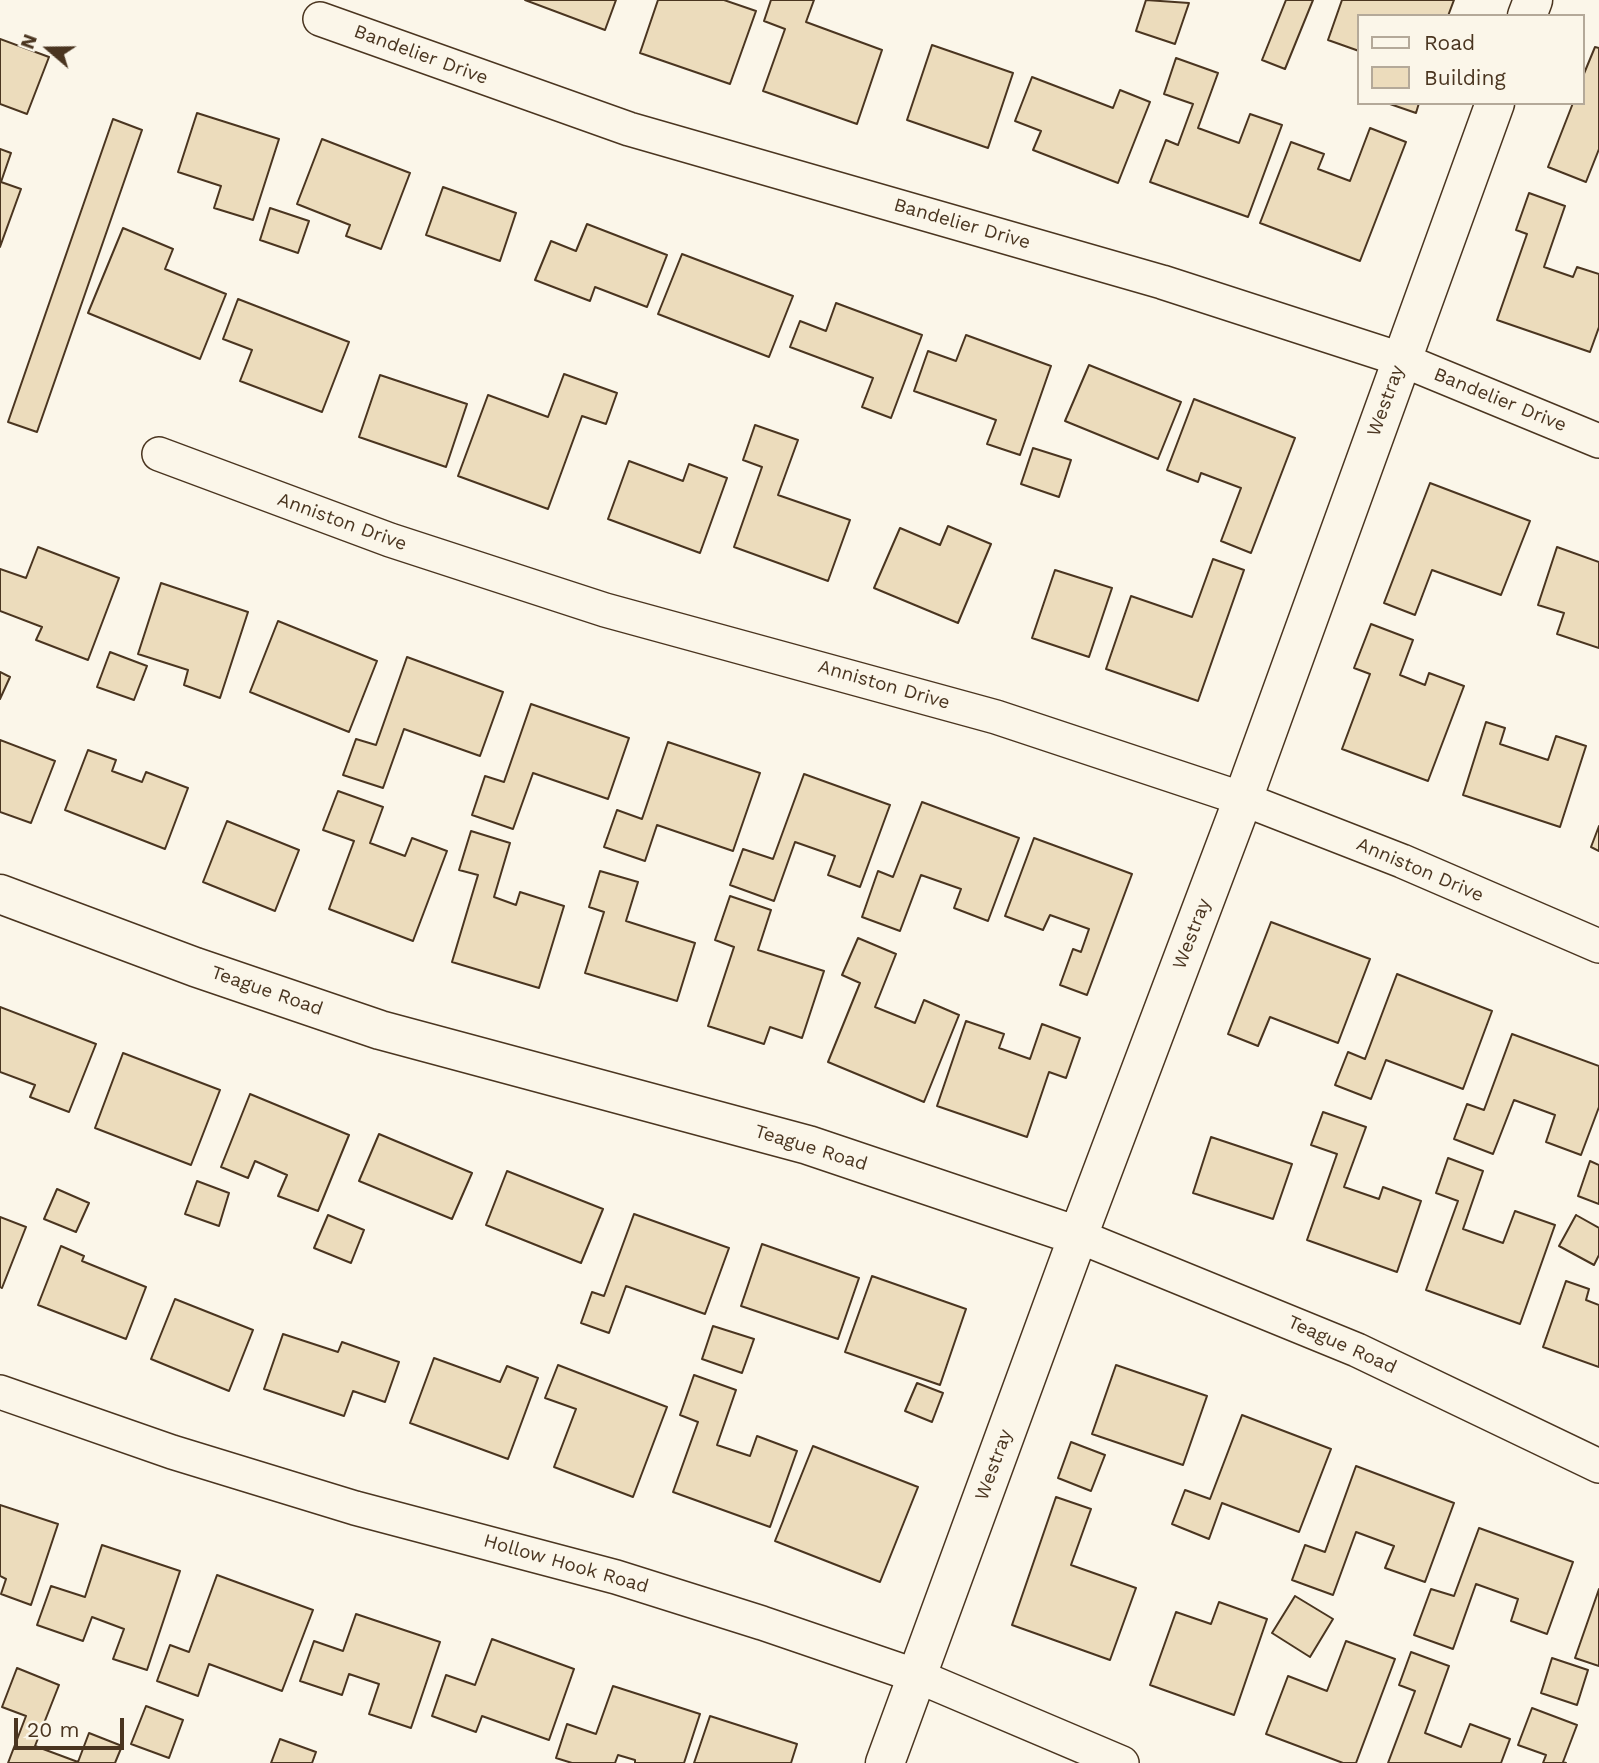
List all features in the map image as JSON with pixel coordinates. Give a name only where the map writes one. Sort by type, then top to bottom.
[{"type":"street","name":"Bandelier Drive","points":[[320,19],[629,129],[1162,282],[1400,359],[1599,441]]},
{"type":"street","name":"Westray","points":[[885,1763],[1078,1236],[1243,799],[1400,359],[1494,105]]},
{"type":"street","name":"Anniston Drive","points":[[159,454],[390,540],[605,610],[996,717],[1243,799],[1402,861],[1599,946]]},
{"type":"street","name":"Teague Road","points":[[0,894],[195,967],[380,1030],[808,1145],[1078,1236],[1357,1350],[1599,1466]]},
{"type":"street","name":"Hollow Hook Road","points":[[0,1392],[172,1452],[355,1508],[616,1577],[917,1676],[1122,1763]]},
{"type":"building","points":[[525,0],[616,0],[605,30]]},
{"type":"building","points":[[658,0],[724,0],[756,11],[730,84],[640,53]]},
{"type":"building","points":[[771,0],[814,0],[806,22],[882,50],[857,124],[763,91],[785,29],[764,21]]},
{"type":"building","points":[[1146,0],[1189,3],[1175,44],[1136,31]]},
{"type":"building","points":[[1286,0],[1313,0],[1285,69],[1262,60]]},
{"type":"building","points":[[1342,0],[1454,0],[1449,14],[1358,14],[1358,51],[1328,40]]},
{"type":"building","points":[[0,39],[49,57],[27,114],[0,104]]},
{"type":"building","points":[[932,45],[1013,73],[988,148],[907,120]]},
{"type":"building","points":[[1595,47],[1599,48],[1599,149],[1586,182],[1548,167],[1572,105],[1585,105],[1585,71]]},
{"type":"building","points":[[1176,58],[1218,73],[1198,128],[1239,143],[1250,114],[1282,125],[1248,217],[1150,182],[1166,140],[1178,145],[1193,104],[1164,94]]},
{"type":"building","points":[[1032,77],[1113,108],[1120,90],[1150,102],[1118,183],[1033,150],[1041,131],[1015,121]]},
{"type":"building","points":[[1393,105],[1418,105],[1416,113]]},
{"type":"building","points":[[197,113],[279,139],[253,220],[214,208],[221,186],[178,172]]},
{"type":"building","points":[[113,119],[142,130],[37,432],[8,422]]},
{"type":"building","points":[[1370,128],[1406,142],[1360,261],[1260,223],[1291,142],[1324,154],[1318,169],[1350,181]]},
{"type":"building","points":[[322,139],[410,173],[381,249],[346,236],[350,225],[297,204]]},
{"type":"building","points":[[0,149],[11,153],[1,182],[21,189],[0,247]]},
{"type":"building","points":[[443,187],[516,213],[500,261],[426,235]]},
{"type":"building","points":[[1529,193],[1565,206],[1544,267],[1573,277],[1577,267],[1599,274],[1599,327],[1590,352],[1497,320],[1527,234],[1516,230]]},
{"type":"building","points":[[270,208],[309,221],[298,253],[260,240]]},
{"type":"building","points":[[587,224],[667,255],[647,307],[595,287],[590,301],[535,280],[551,241],[576,251]]},
{"type":"building","points":[[123,228],[173,249],[165,269],[226,294],[200,359],[88,313]]},
{"type":"building","points":[[682,254],[793,296],[769,357],[658,314]]},
{"type":"building","points":[[238,299],[349,342],[322,412],[240,381],[252,350],[223,339]]},
{"type":"building","points":[[836,303],[922,335],[891,418],[862,407],[873,378],[790,347],[800,321],[826,331]]},
{"type":"building","points":[[966,335],[1051,366],[1020,455],[987,444],[996,420],[914,391],[928,351],[956,361]]},
{"type":"building","points":[[1089,365],[1181,402],[1158,459],[1065,421]]},
{"type":"building","points":[[564,374],[617,393],[606,424],[582,416],[548,509],[458,476],[488,395],[548,417]]},
{"type":"building","points":[[380,375],[467,404],[446,467],[359,437]]},
{"type":"building","points":[[1194,399],[1295,438],[1251,553],[1221,541],[1241,488],[1201,473],[1198,482],[1167,470]]},
{"type":"building","points":[[755,425],[798,440],[778,495],[850,520],[828,581],[734,547],[762,467],[743,460]]},
{"type":"building","points":[[1033,448],[1071,460],[1059,497],[1021,484]]},
{"type":"building","points":[[629,461],[683,481],[689,464],[727,478],[700,553],[608,519]]},
{"type":"building","points":[[1430,483],[1530,521],[1501,595],[1432,570],[1415,615],[1384,603]]},
{"type":"building","points":[[948,526],[991,544],[958,623],[874,588],[900,528],[940,545]]},
{"type":"building","points":[[38,547],[119,578],[88,660],[36,640],[42,627],[0,611],[0,569],[26,578]]},
{"type":"building","points":[[1557,547],[1599,562],[1599,648],[1557,634],[1564,613],[1538,605]]},
{"type":"building","points":[[1213,559],[1244,570],[1198,701],[1106,669],[1131,596],[1192,617]]},
{"type":"building","points":[[1055,570],[1112,588],[1089,657],[1032,638]]},
{"type":"building","points":[[161,583],[248,612],[220,698],[184,685],[188,670],[138,654]]},
{"type":"building","points":[[278,621],[377,661],[349,732],[250,692]]},
{"type":"building","points":[[1371,624],[1413,640],[1400,675],[1425,685],[1429,673],[1464,686],[1428,781],[1342,749],[1370,674],[1354,668]]},
{"type":"building","points":[[110,652],[147,666],[134,700],[97,687]]},
{"type":"building","points":[[407,657],[503,692],[480,756],[404,729],[383,788],[343,775],[356,739],[376,745]]},
{"type":"building","points":[[0,672],[10,677],[0,699]]},
{"type":"building","points":[[531,704],[629,738],[608,799],[533,773],[513,829],[472,815],[485,776],[504,782]]},
{"type":"building","points":[[1486,722],[1505,728],[1500,744],[1548,760],[1556,736],[1586,746],[1560,827],[1463,795]]},
{"type":"building","points":[[0,740],[55,761],[31,823],[0,812]]},
{"type":"building","points":[[668,742],[760,773],[733,851],[657,825],[645,861],[604,847],[617,810],[642,819]]},
{"type":"building","points":[[88,750],[116,760],[112,771],[142,782],[146,772],[188,788],[165,849],[65,810]]},
{"type":"building","points":[[804,774],[890,805],[860,887],[828,875],[835,856],[795,842],[774,901],[730,885],[743,849],[773,859]]},
{"type":"building","points":[[338,791],[383,807],[370,843],[405,856],[412,838],[447,851],[413,941],[329,909],[354,841],[323,830]]},
{"type":"building","points":[[922,802],[1019,838],[988,921],[954,908],[961,889],[921,875],[900,931],[862,917],[878,871],[893,877]]},
{"type":"building","points":[[227,821],[299,850],[275,911],[203,882]]},
{"type":"building","points":[[1599,826],[1599,851],[1591,847]]},
{"type":"building","points":[[471,831],[510,843],[494,897],[516,905],[520,892],[564,906],[539,988],[452,962],[478,875],[459,870]]},
{"type":"building","points":[[1034,838],[1132,874],[1087,995],[1060,985],[1073,949],[1081,952],[1089,929],[1050,915],[1043,930],[1005,916]]},
{"type":"building","points":[[600,871],[638,882],[626,921],[695,943],[677,1001],[585,973],[604,912],[589,907]]},
{"type":"building","points":[[730,896],[771,910],[758,950],[824,971],[802,1038],[770,1027],[764,1044],[708,1026],[734,947],[715,940]]},
{"type":"building","points":[[1271,922],[1370,959],[1338,1043],[1270,1017],[1258,1046],[1228,1034]]},
{"type":"building","points":[[858,938],[896,954],[875,1007],[915,1023],[924,1000],[959,1015],[924,1102],[828,1062],[860,983],[842,975]]},
{"type":"building","points":[[1397,974],[1492,1011],[1463,1089],[1386,1060],[1371,1099],[1335,1085],[1348,1052],[1365,1059]]},
{"type":"building","points":[[0,1007],[96,1044],[69,1112],[30,1097],[35,1085],[0,1072]]},
{"type":"building","points":[[966,1021],[1004,1034],[999,1048],[1030,1059],[1042,1024],[1080,1038],[1066,1078],[1049,1072],[1027,1137],[937,1106]]},
{"type":"building","points":[[1512,1034],[1599,1066],[1599,1107],[1581,1155],[1546,1142],[1555,1115],[1514,1100],[1493,1154],[1454,1139],[1467,1104],[1484,1110]]},
{"type":"building","points":[[123,1053],[220,1090],[191,1165],[95,1128]]},
{"type":"building","points":[[250,1094],[349,1135],[318,1211],[278,1196],[287,1175],[255,1161],[248,1178],[221,1167]]},
{"type":"building","points":[[1323,1112],[1366,1127],[1344,1187],[1379,1199],[1383,1187],[1421,1201],[1397,1272],[1307,1240],[1337,1154],[1311,1145]]},
{"type":"building","points":[[379,1134],[472,1173],[452,1219],[359,1181]]},
{"type":"building","points":[[1211,1137],[1292,1164],[1273,1219],[1193,1193]]},
{"type":"building","points":[[1448,1158],[1483,1171],[1463,1229],[1503,1243],[1515,1211],[1555,1225],[1520,1324],[1426,1290],[1458,1201],[1436,1193]]},
{"type":"building","points":[[1590,1161],[1599,1165],[1599,1204],[1578,1196]]},
{"type":"building","points":[[507,1171],[603,1209],[581,1263],[486,1225]]},
{"type":"building","points":[[197,1181],[229,1193],[219,1226],[185,1214]]},
{"type":"building","points":[[57,1189],[89,1203],[76,1232],[44,1219]]},
{"type":"building","points":[[634,1214],[729,1248],[705,1314],[626,1286],[609,1333],[581,1323],[592,1292],[604,1296]]},
{"type":"building","points":[[328,1215],[364,1230],[351,1263],[314,1248]]},
{"type":"building","points":[[1576,1215],[1599,1228],[1599,1255],[1594,1265],[1559,1246]]},
{"type":"building","points":[[0,1217],[26,1227],[2,1288],[0,1287]]},
{"type":"building","points":[[762,1244],[859,1278],[838,1339],[741,1306]]},
{"type":"building","points":[[61,1246],[84,1256],[82,1261],[146,1287],[126,1339],[38,1305]]},
{"type":"building","points":[[872,1276],[966,1309],[940,1385],[845,1352]]},
{"type":"building","points":[[1566,1281],[1589,1289],[1586,1300],[1599,1305],[1599,1367],[1543,1347]]},
{"type":"building","points":[[175,1299],[253,1330],[229,1391],[151,1359]]},
{"type":"building","points":[[713,1326],[754,1339],[742,1373],[702,1359]]},
{"type":"building","points":[[283,1334],[338,1352],[342,1342],[399,1362],[385,1402],[353,1391],[344,1416],[264,1389]]},
{"type":"building","points":[[434,1358],[500,1382],[507,1366],[538,1378],[508,1459],[410,1423]]},
{"type":"building","points":[[558,1365],[667,1407],[633,1497],[554,1467],[576,1409],[545,1398]]},
{"type":"building","points":[[1116,1365],[1207,1396],[1183,1465],[1092,1434]]},
{"type":"building","points":[[694,1375],[736,1390],[717,1445],[750,1456],[757,1436],[797,1451],[770,1527],[673,1492],[698,1422],[680,1415]]},
{"type":"building","points":[[917,1383],[943,1393],[932,1422],[905,1411]]},
{"type":"building","points":[[1242,1415],[1331,1449],[1299,1532],[1222,1503],[1209,1539],[1172,1524],[1185,1490],[1210,1499]]},
{"type":"building","points":[[1071,1442],[1105,1455],[1091,1491],[1058,1478]]},
{"type":"building","points":[[813,1446],[918,1487],[880,1582],[775,1541]]},
{"type":"building","points":[[1356,1466],[1454,1503],[1425,1582],[1385,1568],[1394,1546],[1356,1532],[1333,1595],[1292,1580],[1305,1545],[1325,1552]]},
{"type":"building","points":[[1056,1497],[1091,1509],[1071,1565],[1136,1588],[1110,1660],[1012,1625]]},
{"type":"building","points":[[0,1505],[58,1524],[31,1605],[1,1594],[6,1579],[0,1576]]},
{"type":"building","points":[[1479,1528],[1573,1562],[1547,1634],[1511,1621],[1518,1599],[1476,1584],[1453,1649],[1414,1635],[1431,1589],[1454,1596]]},
{"type":"building","points":[[102,1545],[180,1571],[147,1670],[113,1659],[124,1629],[92,1617],[83,1641],[37,1625],[51,1586],[85,1597]]},
{"type":"building","points":[[217,1575],[313,1610],[282,1691],[209,1664],[198,1696],[157,1681],[170,1645],[189,1652]]},
{"type":"building","points":[[1599,1589],[1599,1666],[1575,1658]]},
{"type":"building","points":[[1295,1596],[1333,1619],[1310,1657],[1272,1633]]},
{"type":"building","points":[[1219,1602],[1267,1619],[1234,1715],[1150,1685],[1176,1612],[1211,1624]]},
{"type":"building","points":[[356,1614],[440,1642],[411,1728],[369,1714],[379,1684],[349,1674],[342,1695],[300,1681],[314,1641],[343,1651]]},
{"type":"building","points":[[492,1639],[574,1669],[549,1740],[482,1716],[476,1732],[432,1716],[446,1675],[475,1685]]},
{"type":"building","points":[[1346,1641],[1395,1659],[1356,1763],[1343,1763],[1266,1734],[1288,1676],[1327,1691]]},
{"type":"building","points":[[1411,1652],[1449,1666],[1425,1733],[1461,1747],[1470,1724],[1510,1739],[1501,1763],[1388,1763],[1415,1691],[1399,1685]]},
{"type":"building","points":[[1552,1658],[1588,1670],[1577,1705],[1541,1693]]},
{"type":"building","points":[[17,1668],[59,1685],[35,1746],[78,1762],[89,1733],[122,1746],[115,1763],[8,1763],[26,1716],[2,1707]]},
{"type":"building","points":[[613,1686],[700,1714],[684,1763],[635,1763],[635,1760],[618,1755],[615,1763],[572,1763],[556,1758],[567,1724],[596,1734]]},
{"type":"building","points":[[146,1706],[183,1720],[169,1758],[131,1744]]},
{"type":"building","points":[[1532,1708],[1577,1725],[1563,1762],[1566,1763],[1543,1763],[1546,1755],[1518,1745]]},
{"type":"building","points":[[710,1716],[797,1744],[791,1763],[694,1763]]},
{"type":"building","points":[[280,1739],[316,1752],[312,1763],[271,1763]]}]
